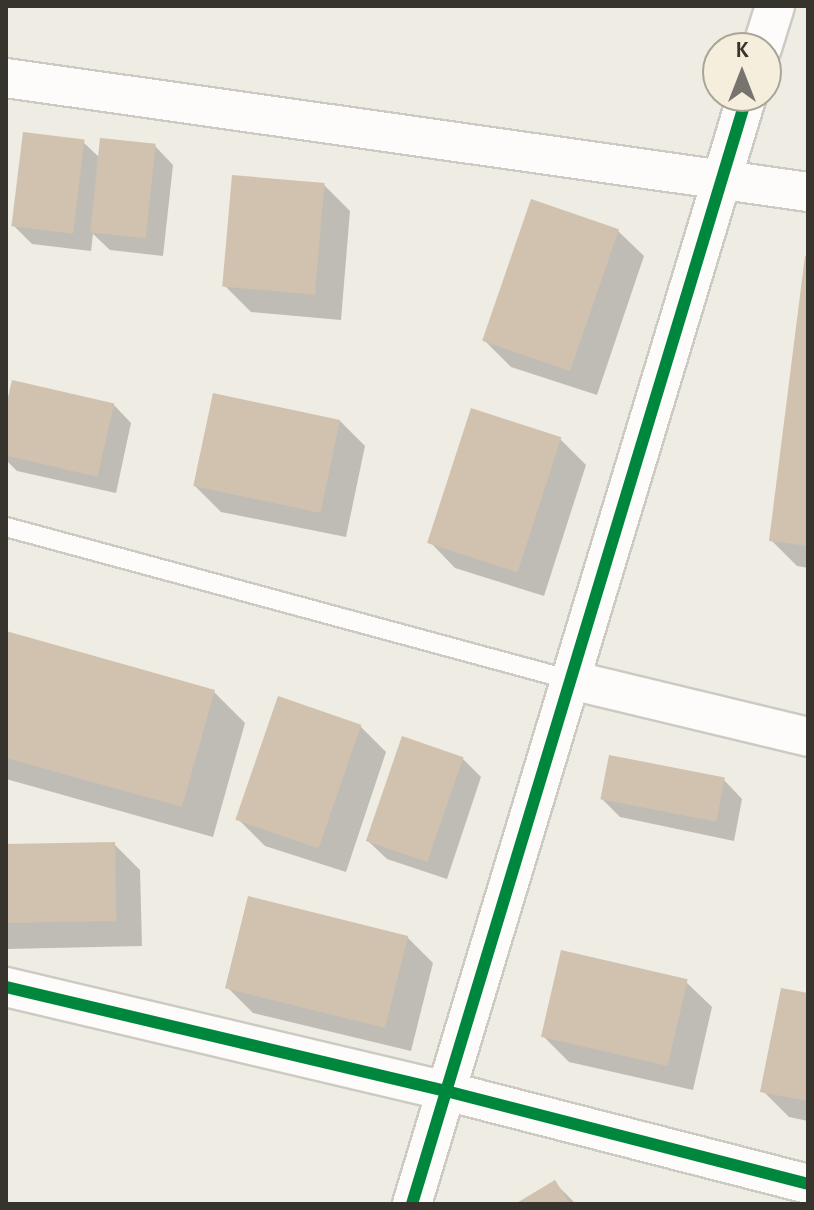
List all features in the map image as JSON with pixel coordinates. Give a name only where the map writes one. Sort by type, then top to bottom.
[{"type":"street","points":[[767,32],[775,6]]},
{"type":"street","points":[[6,78],[808,192]]},
{"type":"street","points":[[412,1204],[742,112]]},
{"type":"street","points":[[571,680],[808,737]]},
{"type":"street","points":[[6,987],[446,1091],[808,1184]]},
{"type":"lane","points":[[6,527],[571,680]]},
{"type":"building","points":[[23,132],[85,140],[73,234],[11,226]]},
{"type":"building","points":[[100,138],[156,144],[146,238],[90,232]]},
{"type":"building","points":[[232,175],[325,183],[315,295],[222,287]]},
{"type":"building","points":[[531,199],[619,229],[570,371],[482,341]]},
{"type":"building","points":[[805,256],[808,257],[808,546],[769,541]]},
{"type":"building","points":[[12,380],[114,404],[97,477],[6,456],[6,406]]},
{"type":"building","points":[[213,393],[340,420],[320,513],[193,486]]},
{"type":"building","points":[[471,408],[561,437],[517,572],[427,543]]},
{"type":"building","points":[[6,631],[215,690],[182,807],[6,758]]},
{"type":"building","points":[[278,696],[361,725],[319,849],[235,820]]},
{"type":"building","points":[[402,736],[463,757],[427,862],[366,841]]},
{"type":"building","points":[[609,755],[725,778],[716,822],[600,799]]},
{"type":"building","points":[[115,842],[116,921],[7,923],[6,844]]},
{"type":"building","points":[[248,896],[408,936],[385,1028],[225,988]]},
{"type":"building","points":[[561,950],[688,979],[668,1066],[541,1037]]},
{"type":"building","points":[[781,988],[808,993],[808,1101],[760,1092]]},
{"type":"building","points":[[555,1180],[570,1204],[515,1204]]},
{"type":"cycle path","points":[[412,1204],[742,112]]},
{"type":"cycle path","points":[[6,987],[446,1091],[808,1184]]}]
